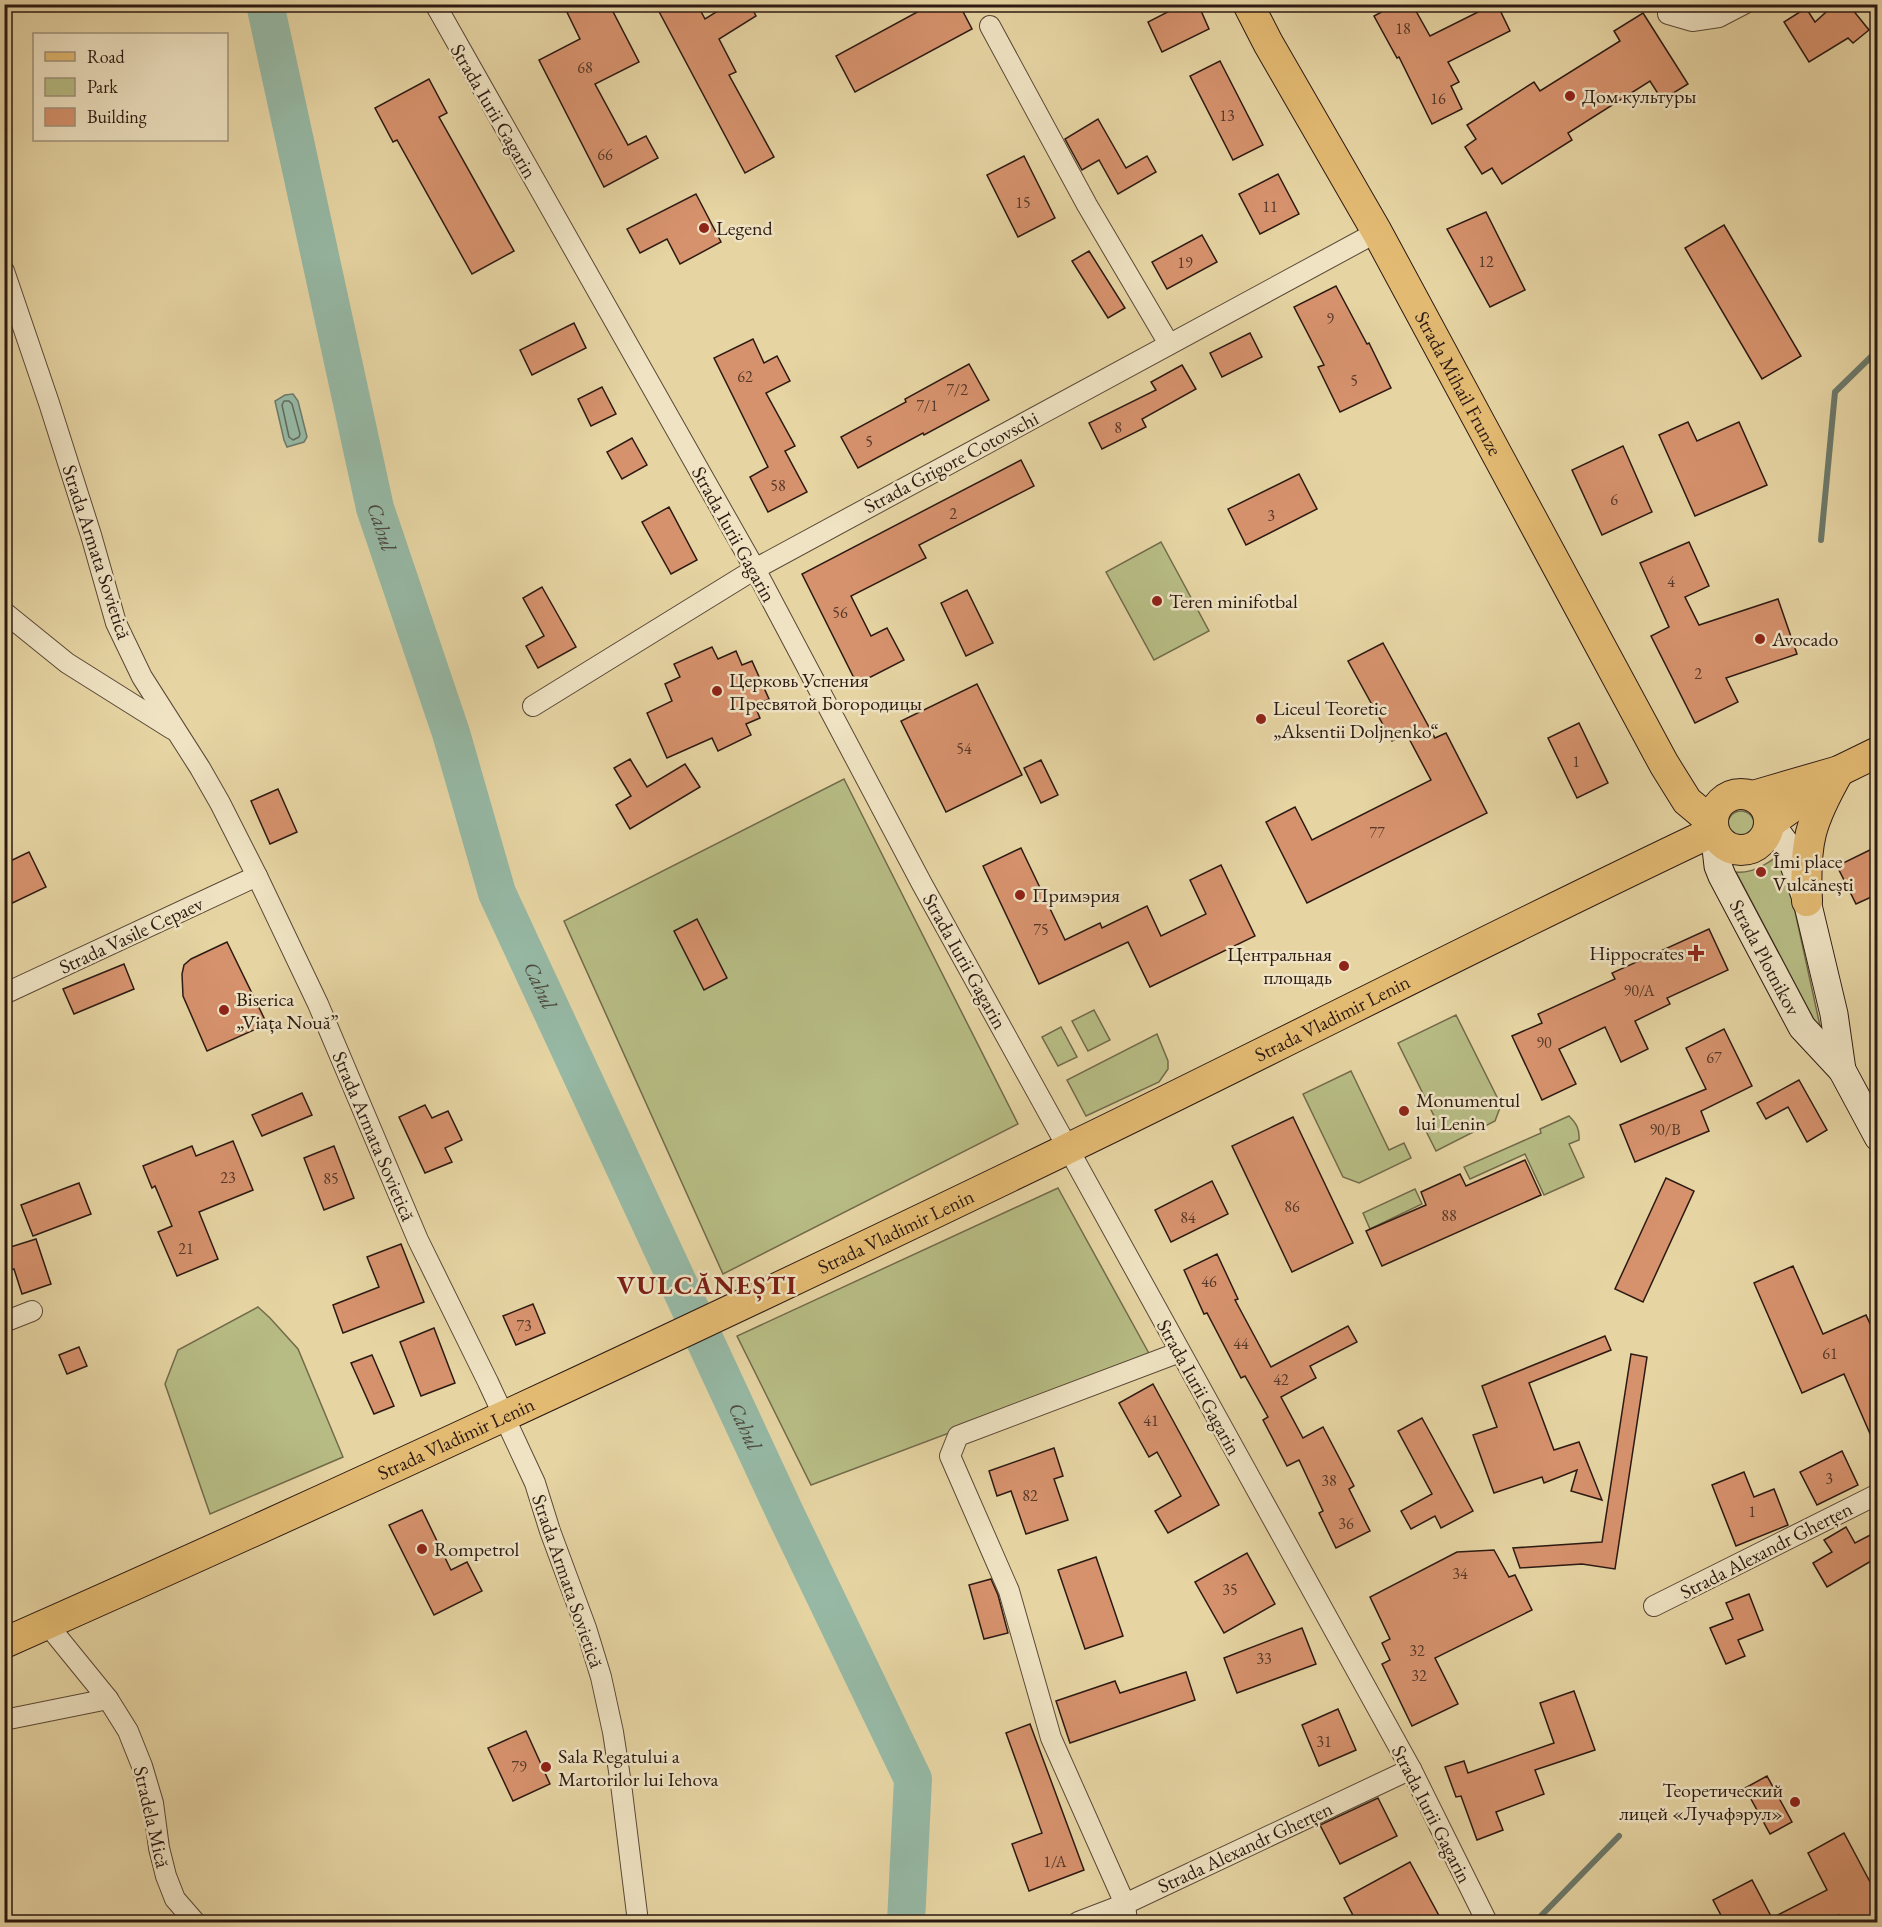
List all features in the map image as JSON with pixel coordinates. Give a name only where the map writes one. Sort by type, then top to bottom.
[{"type":"main road","name":"Strada Mihail Frunze","points":[[1248,4],[1268,44],[1377,232],[1664,764],[1686,801],[1726,812]]},
{"type":"main road","name":"Strada Vladimir Lenin","points":[[4,1643],[635,1356],[1067,1149],[1726,812],[1839,771],[1878,752]]},
{"type":"main road","name":"Strada Vladimir Lenin","points":[[1726,812],[1719,839],[1726,846],[1743,850],[1760,843],[1766,836],[1770,823],[1817,791],[1839,771]]},
{"type":"main road","points":[[1807,901],[1805,869],[1812,825],[1839,771]]},
{"type":"main road","points":[[1726,812],[1761,802],[1766,809],[1770,823]]},
{"type":"main road","name":"Strada Plotnikov","points":[[1726,812],[1718,866],[1722,876],[1802,1027],[1842,1070],[1878,1137]]},
{"type":"main road","name":"Strada Plotnikov","points":[[1770,823],[1787,846],[1807,901],[1834,1014],[1842,1070]]},
{"type":"street","name":"Strada Iurii Gagarin","points":[[435,4],[755,569],[922,884],[1411,1770],[1488,1923]]},
{"type":"street","points":[[1668,14],[1692,21],[1719,17],[1744,4]]},
{"type":"street","points":[[990,26],[1087,205],[1169,344]]},
{"type":"street","name":"Strada Grigore Cotovschi","points":[[533,706],[755,569],[1377,232]]},
{"type":"street","name":"Strada Armata Sovietică","points":[[4,271],[49,403],[116,623],[141,677],[220,803],[257,876],[318,1004],[418,1240],[535,1483],[601,1677],[621,1784],[638,1923]]},
{"type":"street","points":[[4,612],[67,663],[178,734]]},
{"type":"street","name":"Strada Vasile Cepaev","points":[[4,994],[257,876]]},
{"type":"street","points":[[4,1322],[32,1311]]},
{"type":"street","points":[[1126,1913],[1051,1738],[1009,1591],[950,1456],[958,1436],[1180,1352]]},
{"type":"street","name":"Strada Alexandr Gherțen","points":[[1654,1606],[1878,1494]]},
{"type":"street","name":"Stradela Mică","points":[[47,1624],[108,1699],[128,1731],[153,1803],[159,1848],[166,1876],[175,1899],[195,1923]]},
{"type":"street","points":[[4,1720],[108,1699]]},
{"type":"street","name":"Strada Alexandr Gherțen","points":[[1078,1923],[1126,1913],[1411,1770]]},
{"type":"green space","name":"Teren minifotbal","points":[[1161,542],[1209,631],[1154,660],[1106,572]]},
{"type":"green space","points":[[844,779],[1018,1124],[723,1274],[564,921]]},
{"type":"green space","points":[[1741,811],[1750,815],[1754,824],[1750,833],[1741,837],[1732,833],[1728,824],[1732,815]]},
{"type":"green space","points":[[1782,852],[1822,1035],[1736,872],[1760,867]]},
{"type":"green space","points":[[1094,1010],[1110,1040],[1088,1051],[1072,1021]]},
{"type":"green space","points":[[1456,1015],[1501,1105],[1495,1121],[1436,1151],[1423,1125],[1435,1118],[1398,1043]]},
{"type":"green space","points":[[1061,1027],[1077,1057],[1058,1066],[1042,1037]]},
{"type":"green space","points":[[1157,1034],[1168,1061],[1168,1069],[1159,1082],[1086,1116],[1067,1080]]},
{"type":"green space","points":[[1351,1071],[1389,1150],[1404,1143],[1411,1158],[1359,1183],[1343,1177],[1303,1094]]},
{"type":"green space","points":[[1569,1116],[1577,1126],[1579,1140],[1569,1144],[1584,1177],[1544,1195],[1525,1154],[1470,1179],[1464,1167],[1541,1133],[1540,1129]]},
{"type":"green space","points":[[1058,1188],[1151,1357],[811,1485],[737,1336]]},
{"type":"green space","points":[[1415,1189],[1422,1204],[1370,1229],[1363,1213]]},
{"type":"green space","points":[[258,1307],[298,1349],[343,1457],[210,1514],[165,1384],[178,1350]]},
{"type":"water","points":[[293,394],[298,401],[307,437],[304,442],[287,447],[275,401],[285,395]]},
{"type":"building","points":[[563,4],[609,4],[639,62],[595,84],[628,145],[646,136],[658,158],[604,187],[539,60],[580,39]]},
{"type":"building","points":[[655,4],[697,4],[705,19],[729,4],[750,4],[756,16],[719,39],[736,72],[729,75],[774,157],[745,173]]},
{"type":"building","points":[[932,4],[959,4],[972,29],[855,92],[836,56]]},
{"type":"building","points":[[1183,4],[1198,4],[1209,29],[1162,52],[1148,22]]},
{"type":"building","points":[[1396,4],[1412,4],[1430,36],[1494,4],[1497,4],[1510,31],[1448,62],[1459,82],[1451,86],[1462,109],[1432,124],[1399,57],[1397,58],[1374,16]]},
{"type":"building","points":[[1835,4],[1848,4],[1869,30],[1853,43],[1848,38],[1809,62],[1784,22],[1806,8],[1815,22]]},
{"type":"building","name":"Дом культуры","points":[[1643,13],[1688,84],[1662,100],[1650,81],[1568,133],[1572,140],[1502,184],[1492,168],[1482,174],[1465,147],[1476,139],[1467,125],[1534,82],[1540,91],[1620,41],[1614,31]]},
{"type":"building","points":[[1220,61],[1263,145],[1233,160],[1190,76]]},
{"type":"building","points":[[429,79],[447,113],[439,117],[514,251],[472,274],[397,140],[393,142],[375,108]]},
{"type":"building","points":[[1098,119],[1126,168],[1147,156],[1156,172],[1118,194],[1099,160],[1082,170],[1065,139]]},
{"type":"building","points":[[1024,156],[1055,218],[1018,237],[987,175]]},
{"type":"building","points":[[1278,174],[1299,214],[1260,234],[1239,194]]},
{"type":"building","points":[[696,194],[721,242],[680,264],[667,239],[640,253],[627,229]]},
{"type":"building","points":[[1486,212],[1525,290],[1490,307],[1447,229]]},
{"type":"building","points":[[1724,225],[1801,356],[1762,379],[1685,248]]},
{"type":"building","points":[[1202,235],[1217,262],[1167,289],[1152,262]]},
{"type":"building","points":[[1089,251],[1125,308],[1108,318],[1072,261]]},
{"type":"building","points":[[1336,286],[1367,344],[1369,343],[1391,388],[1340,412],[1318,367],[1324,365],[1294,307]]},
{"type":"building","points":[[574,323],[586,348],[532,375],[520,350]]},
{"type":"building","points":[[1250,333],[1262,357],[1222,377],[1210,353]]},
{"type":"building","points":[[753,339],[764,363],[777,356],[790,381],[766,393],[795,446],[785,451],[807,492],[768,512],[750,477],[768,467],[714,358]]},
{"type":"building","points":[[969,364],[989,400],[858,468],[841,437]]},
{"type":"building","points":[[1182,365],[1196,389],[1142,419],[1146,427],[1102,449],[1089,423],[1156,390],[1151,382]]},
{"type":"building","points":[[602,387],[616,414],[591,426],[578,399]]},
{"type":"building","points":[[1688,422],[1697,441],[1739,422],[1767,485],[1695,516],[1659,435]]},
{"type":"building","points":[[632,438],[647,465],[622,479],[607,452]]},
{"type":"building","points":[[1623,446],[1652,512],[1602,535],[1572,470]]},
{"type":"building","points":[[1021,460],[1034,486],[919,545],[926,558],[851,596],[871,636],[887,628],[904,660],[857,684],[802,574]]},
{"type":"building","points":[[1299,474],[1317,509],[1246,545],[1228,509]]},
{"type":"building","points":[[669,507],[697,560],[671,574],[642,522]]},
{"type":"building","points":[[1689,542],[1709,586],[1685,597],[1699,625],[1778,599],[1797,654],[1726,678],[1738,702],[1695,723],[1651,636],[1669,627],[1640,563]]},
{"type":"building","points":[[542,587],[576,647],[538,668],[526,646],[544,636],[523,598]]},
{"type":"building","points":[[967,590],[993,643],[966,656],[941,603]]},
{"type":"building","points":[[1383,643],[1435,738],[1446,733],[1487,813],[1307,903],[1266,822],[1295,807],[1312,840],[1431,780],[1406,733],[1392,741],[1348,661]]},
{"type":"building","name":"Церковь Успения Пресвятой Богородицы","points":[[712,647],[718,659],[736,651],[742,665],[752,661],[769,699],[755,706],[760,718],[746,724],[751,735],[718,751],[712,738],[667,758],[647,713],[672,701],[665,684],[680,677],[674,664]]},
{"type":"building","points":[[977,684],[1022,775],[946,812],[901,721]]},
{"type":"building","points":[[1579,723],[1608,783],[1577,798],[1548,738]]},
{"type":"building","points":[[630,759],[647,787],[685,764],[700,787],[630,829],[616,805],[631,796],[614,768]]},
{"type":"building","points":[[1041,760],[1058,795],[1041,803],[1024,768]]},
{"type":"building","points":[[278,789],[297,832],[270,844],[251,801]]},
{"type":"building","points":[[1878,846],[1878,894],[1856,904],[1837,866]]},
{"type":"building","points":[[1021,848],[1065,940],[1100,923],[1102,928],[1147,906],[1161,936],[1206,914],[1190,880],[1221,865],[1255,936],[1150,987],[1128,942],[1039,984],[983,866]]},
{"type":"building","points":[[29,852],[46,887],[4,907],[4,864]]},
{"type":"building","points":[[697,919],[727,978],[704,990],[674,931]]},
{"type":"building","points":[[1709,929],[1728,970],[1667,998],[1670,1004],[1635,1021],[1648,1049],[1621,1062],[1605,1027],[1559,1049],[1576,1084],[1542,1100],[1512,1036],[1542,1023],[1538,1014],[1615,979],[1612,973]]},
{"type":"building","name":"Biserica „Viața Nouă”","points":[[227,942],[267,1024],[207,1051],[183,996],[182,974],[184,965],[191,959]]},
{"type":"building","points":[[124,964],[134,989],[74,1014],[63,989]]},
{"type":"building","points":[[1724,1029],[1752,1086],[1701,1111],[1709,1131],[1635,1162],[1620,1125],[1706,1089],[1686,1048]]},
{"type":"building","points":[[1799,1080],[1827,1130],[1807,1142],[1788,1107],[1766,1119],[1757,1103]]},
{"type":"building","points":[[302,1093],[312,1115],[262,1136],[252,1115]]},
{"type":"building","points":[[425,1105],[432,1118],[448,1111],[462,1140],[445,1148],[452,1162],[425,1173],[399,1117]]},
{"type":"building","points":[[1293,1117],[1353,1243],[1292,1272],[1232,1146]]},
{"type":"building","points":[[233,1141],[253,1190],[199,1212],[218,1259],[177,1276],[158,1232],[172,1226],[155,1186],[152,1188],[143,1166],[192,1146],[196,1156]]},
{"type":"building","points":[[334,1146],[354,1198],[324,1210],[304,1158]]},
{"type":"building","points":[[1525,1160],[1541,1195],[1382,1266],[1366,1231],[1426,1205],[1421,1192],[1460,1174],[1466,1186]]},
{"type":"building","points":[[1666,1178],[1694,1191],[1643,1302],[1615,1289]]},
{"type":"building","points":[[1212,1181],[1228,1214],[1171,1242],[1155,1210]]},
{"type":"building","points":[[79,1183],[91,1214],[33,1236],[21,1205]]},
{"type":"building","points":[[36,1239],[51,1284],[22,1294],[14,1269],[4,1272],[4,1249]]},
{"type":"building","points":[[401,1244],[424,1302],[343,1333],[333,1305],[379,1287],[367,1257]]},
{"type":"building","points":[[1217,1254],[1238,1299],[1235,1300],[1271,1367],[1348,1326],[1357,1342],[1310,1366],[1316,1378],[1281,1397],[1303,1438],[1323,1427],[1354,1486],[1349,1489],[1370,1531],[1336,1548],[1319,1513],[1323,1511],[1299,1460],[1287,1466],[1263,1420],[1268,1417],[1245,1376],[1241,1378],[1207,1313],[1204,1314],[1184,1270]]},
{"type":"building","points":[[1793,1266],[1823,1334],[1866,1315],[1878,1341],[1878,1452],[1844,1374],[1802,1393],[1754,1283]]},
{"type":"building","points":[[533,1304],[545,1333],[516,1345],[503,1316]]},
{"type":"building","points":[[434,1328],[455,1383],[421,1396],[400,1342]]},
{"type":"building","points":[[1605,1336],[1611,1350],[1529,1383],[1554,1450],[1579,1442],[1602,1500],[1571,1491],[1577,1470],[1544,1483],[1542,1477],[1494,1493],[1473,1435],[1497,1427],[1482,1386]]},
{"type":"building","points":[[79,1347],[87,1366],[67,1374],[59,1355]]},
{"type":"building","points":[[1631,1354],[1647,1357],[1615,1569],[1582,1564],[1520,1568],[1513,1548],[1602,1542]]},
{"type":"building","points":[[372,1355],[394,1406],[374,1414],[351,1363]]},
{"type":"building","points":[[1153,1384],[1219,1505],[1168,1533],[1155,1511],[1181,1496],[1157,1452],[1149,1457],[1119,1403]]},
{"type":"building","points":[[1422,1418],[1473,1511],[1441,1528],[1435,1516],[1411,1529],[1401,1511],[1432,1494],[1398,1431]]},
{"type":"building","points":[[1054,1448],[1063,1476],[1054,1479],[1068,1520],[1026,1534],[1011,1491],[997,1496],[989,1471]]},
{"type":"building","points":[[1842,1451],[1858,1485],[1817,1505],[1800,1472]]},
{"type":"building","points":[[1744,1472],[1754,1497],[1774,1489],[1788,1525],[1736,1546],[1712,1485]]},
{"type":"building","points":[[422,1510],[451,1570],[467,1562],[482,1591],[434,1615],[389,1525]]},
{"type":"building","points":[[1846,1527],[1855,1543],[1878,1531],[1878,1557],[1827,1587],[1813,1563],[1832,1552],[1824,1540]]},
{"type":"building","points":[[1494,1550],[1509,1577],[1515,1575],[1532,1610],[1435,1658],[1458,1704],[1412,1726],[1382,1664],[1390,1660],[1382,1643],[1390,1639],[1370,1597],[1457,1552]]},
{"type":"building","points":[[1247,1553],[1275,1604],[1224,1633],[1195,1582]]},
{"type":"building","points":[[1096,1557],[1123,1636],[1085,1649],[1058,1570]]},
{"type":"building","points":[[991,1579],[998,1595],[1008,1633],[984,1639],[969,1585]]},
{"type":"building","points":[[1749,1594],[1763,1630],[1738,1640],[1745,1656],[1726,1664],[1710,1628],[1733,1619],[1726,1603]]},
{"type":"building","points":[[1302,1628],[1316,1664],[1237,1693],[1224,1658]]},
{"type":"building","points":[[1186,1672],[1195,1700],[1070,1743],[1056,1701],[1115,1681],[1120,1693]]},
{"type":"building","points":[[1574,1691],[1595,1750],[1535,1770],[1544,1794],[1496,1812],[1503,1830],[1477,1840],[1461,1796],[1456,1797],[1445,1767],[1464,1761],[1468,1773],[1554,1743],[1540,1703]]},
{"type":"building","points":[[1338,1709],[1356,1750],[1319,1766],[1302,1725]]},
{"type":"building","points":[[1030,1724],[1084,1870],[1029,1891],[1012,1844],[1042,1833],[1006,1733]]},
{"type":"building","points":[[526,1731],[550,1784],[513,1801],[488,1748]]},
{"type":"building","points":[[1767,1776],[1792,1822],[1770,1834],[1745,1788]]},
{"type":"building","points":[[1378,1798],[1397,1836],[1340,1864],[1320,1825]]},
{"type":"building","points":[[1844,1833],[1878,1897],[1878,1923],[1843,1923],[1839,1915],[1824,1923],[1725,1923],[1713,1900],[1752,1880],[1772,1918],[1827,1890],[1808,1853]]},
{"type":"building","points":[[1410,1862],[1443,1923],[1357,1923],[1344,1898]]},
{"type":"waterway","name":"Cahul","points":[[265,4],[375,508],[451,733],[497,893],[786,1515],[913,1779],[906,1922]]},
{"type":"waterway","points":[[1821,540],[1835,392],[1878,350]]},
{"type":"waterway","points":[[1535,1922],[1619,1836]]},
{"type":"place","name":"Дом культуры","points":[[1570,96]]},
{"type":"place","name":"Legend","points":[[704,228]]},
{"type":"place","name":"Teren minifotbal","points":[[1157,601]]},
{"type":"place","name":"Avocado","points":[[1760,639]]},
{"type":"place","name":"Церковь Успения Пресвятой Богородицы","points":[[717,691]]},
{"type":"place","name":"Liceul Teoretic „Aksentii Doljnenko“","points":[[1261,719]]},
{"type":"place","name":"Îmi place Vulcănești","points":[[1761,872]]},
{"type":"place","name":"Примэрия","points":[[1020,895]]},
{"type":"place","name":"Hippocrates","points":[[1696,953]]},
{"type":"place","name":"Центральная площадь","points":[[1344,966]]},
{"type":"place","name":"Biserica „Viața Nouă”","points":[[224,1010]]},
{"type":"place","name":"Monumentul lui Lenin","points":[[1404,1111]]},
{"type":"place","name":"Rompetrol","points":[[422,1549]]},
{"type":"place","name":"Sala Regatului a Martorilor lui Iehova","points":[[546,1767]]},
{"type":"place","name":"Теоретический лицей «Лучафэрул»","points":[[1795,1802]]},
{"type":"district","name":"VULCĂNEȘTI","points":[[707,1285]]}]
